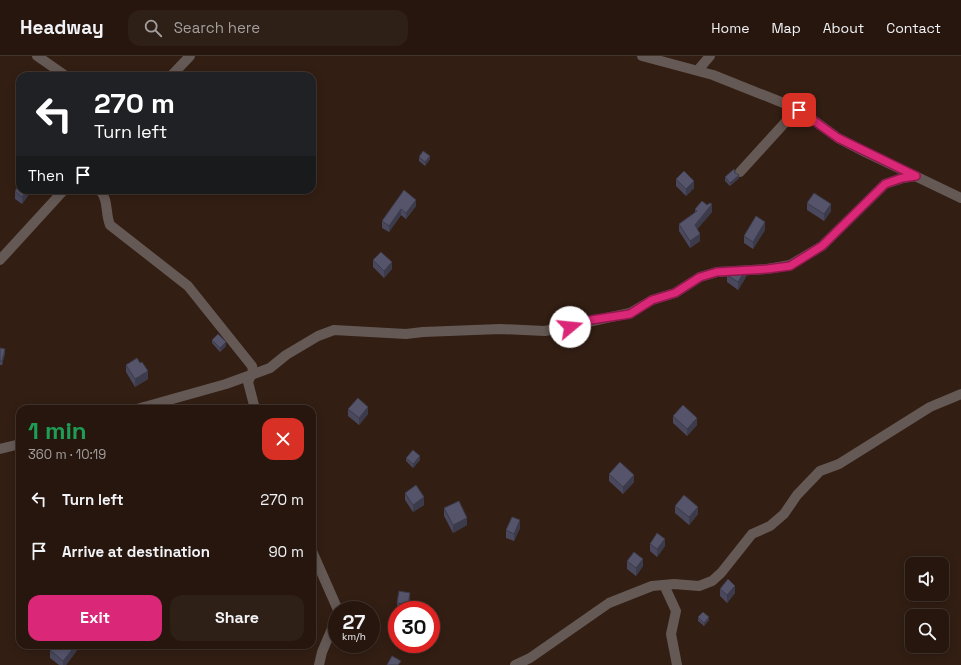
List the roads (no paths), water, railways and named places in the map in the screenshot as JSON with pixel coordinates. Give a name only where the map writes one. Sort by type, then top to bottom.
[{"type":"street","points":[[37,56],[60,72]]},
{"type":"street","points":[[175,72],[190,56]]},
{"type":"street","points":[[642,56],[698,70],[765,95],[799,110],[838,138],[961,198]]},
{"type":"street","points":[[698,70],[710,56]]},
{"type":"street","points":[[740,172],[791,116],[799,110]]},
{"type":"street","points":[[151,405],[226,384],[270,368],[318,336],[334,330],[406,334],[500,329],[545,331],[630,314],[652,300],[675,293],[700,277],[717,272],[790,266],[822,246],[885,184],[902,178],[916,176]]},
{"type":"street","points":[[0,260],[60,194]]},
{"type":"street","points":[[102,194],[106,202],[107,219],[110,226],[188,286],[252,366],[251,375],[248,382],[254,405]]},
{"type":"street","points":[[515,665],[530,658],[609,603],[652,586],[699,586],[712,581],[721,573],[752,534],[770,526],[784,514],[798,495],[820,471],[839,464],[930,407],[961,394]]},
{"type":"street","points":[[0,449],[16,445]]},
{"type":"street","points":[[316,561],[334,601]]},
{"type":"street","points":[[664,585],[676,611],[671,634],[678,665]]},
{"type":"street","points":[[319,665],[322,652],[328,638]]}]
